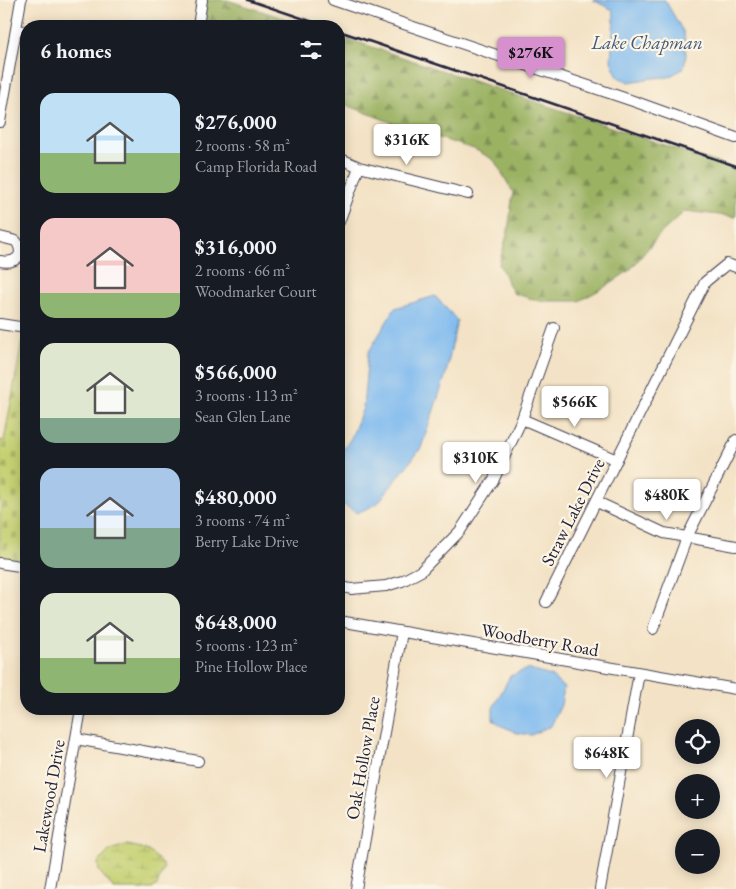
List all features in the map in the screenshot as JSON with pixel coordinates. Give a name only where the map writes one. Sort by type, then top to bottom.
[{"type":"street","points":[[21,0],[21,20]]},
{"type":"street","points":[[199,20],[202,0]]},
{"type":"street","points":[[333,0],[627,98],[736,138]]},
{"type":"street","points":[[0,122],[20,34]]},
{"type":"street","points":[[345,161],[358,167],[468,194]]},
{"type":"street","points":[[345,205],[358,167]]},
{"type":"street","points":[[0,237],[16,241],[20,251],[14,261],[8,263],[0,261]]},
{"type":"street","name":"Straw Lake Drive","points":[[546,602],[705,282],[728,264],[736,267]]},
{"type":"street","points":[[0,324],[20,327]]},
{"type":"street","points":[[345,587],[352,589],[386,586],[421,572],[460,530],[494,479],[522,419],[554,328]]},
{"type":"street","points":[[522,419],[617,460]]},
{"type":"street","points":[[653,629],[687,537],[736,440]]},
{"type":"street","points":[[597,502],[664,533],[736,546]]},
{"type":"street","points":[[0,563],[20,566]]},
{"type":"street","name":"Woodberry Road","points":[[345,622],[736,689]]},
{"type":"street","name":"Oak Hollow Place","points":[[356,889],[402,632]]},
{"type":"street","points":[[600,889],[639,673]]},
{"type":"street","name":"Lakewood Drive","points":[[50,889],[80,715]]},
{"type":"street","points":[[76,740],[198,761]]},
{"type":"green space","points":[[206,0],[227,0],[289,20],[203,20]]},
{"type":"green space","points":[[345,38],[736,169],[736,217],[685,211],[660,234],[630,270],[603,288],[579,301],[539,301],[513,293],[499,264],[508,231],[513,192],[494,160],[474,149],[432,136],[431,138],[345,104]]},
{"type":"green space","points":[[20,353],[20,561],[0,558],[0,440],[4,441]]},
{"type":"green space","points":[[126,845],[148,851],[164,867],[157,885],[152,889],[114,889],[99,871],[98,863],[110,850]]},
{"type":"water","name":"Lake Chapman","points":[[593,0],[665,0],[684,33],[686,55],[684,68],[669,77],[629,82],[618,77],[611,61],[613,10]]},
{"type":"water","points":[[435,296],[457,320],[446,374],[421,448],[377,504],[357,513],[345,506],[345,447],[351,438],[363,408],[368,353],[395,308]]},
{"type":"water","points":[[527,669],[551,676],[564,688],[561,705],[551,726],[531,735],[517,733],[500,725],[493,719],[493,708],[510,676]]},
{"type":"railway","points":[[248,0],[307,20]]},
{"type":"railway","points":[[345,33],[736,166]]}]
